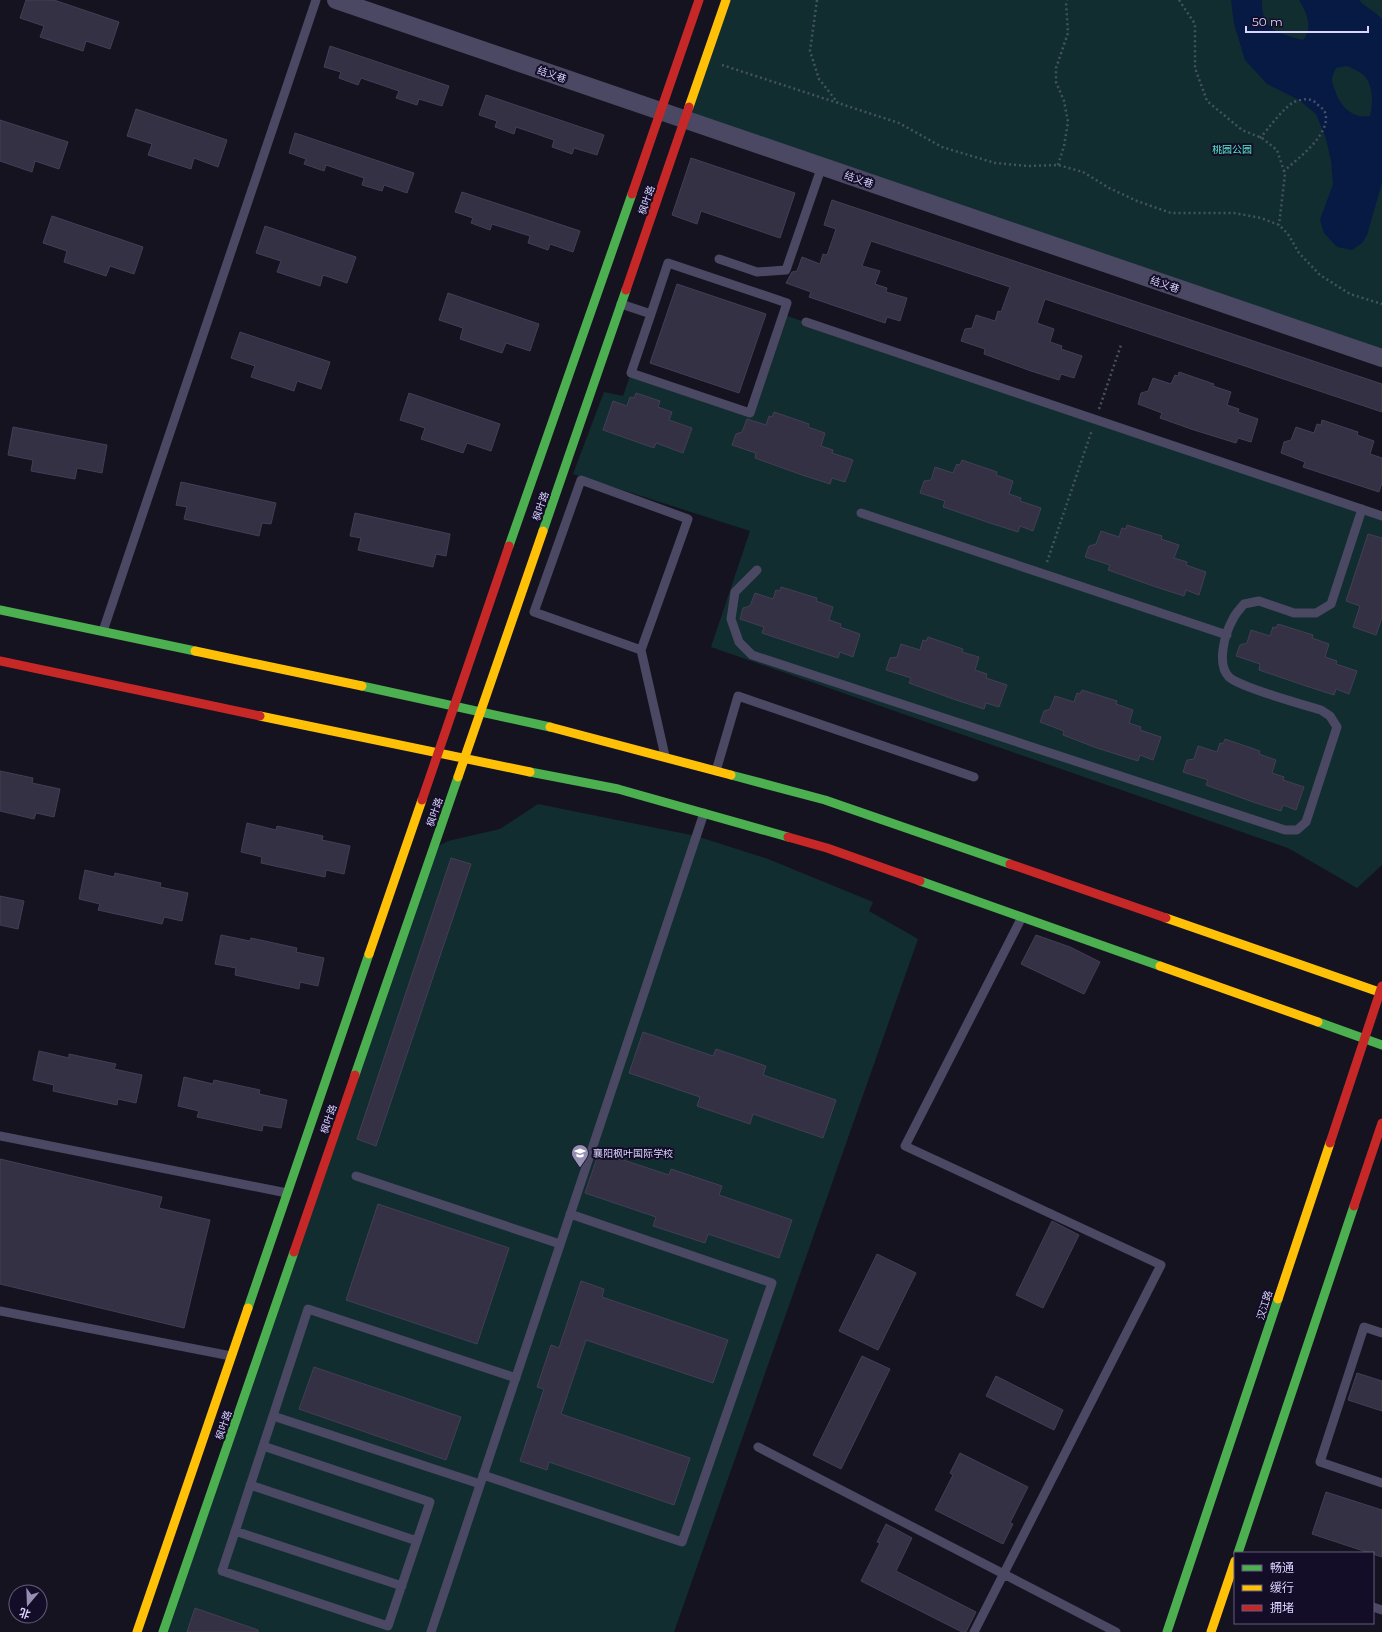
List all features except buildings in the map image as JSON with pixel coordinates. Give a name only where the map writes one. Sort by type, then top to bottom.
[{"type":"main road","name":"枫叶路","points":[[137,1632],[437,754],[699,0]]},
{"type":"main road","name":"枫叶路","points":[[163,1632],[726,0]]},
{"type":"main road","points":[[0,610],[527,721],[825,800],[1381,990]]},
{"type":"main road","points":[[0,661],[437,754],[618,789],[827,848],[1382,1045]]},
{"type":"main road","name":"汉江路","points":[[1167,1632],[1381,990]]},
{"type":"main road","points":[[1238,1552],[1382,1123]]},
{"type":"main road","points":[[1348,1224],[1379,1164]]},
{"type":"main road","points":[[1211,1632],[1234,1563]]},
{"type":"street","name":"结义巷","points":[[336,0],[1382,358]]},
{"type":"lane","points":[[103,631],[316,0]]},
{"type":"lane","points":[[719,259],[757,272],[786,270],[822,166]]},
{"type":"lane","points":[[668,263],[787,303],[750,413],[631,373],[651,314],[668,263]]},
{"type":"lane","points":[[621,304],[651,314]]},
{"type":"lane","points":[[806,322],[1382,516]]},
{"type":"lane","points":[[641,650],[534,612],[581,480],[688,519],[641,650],[665,757]]},
{"type":"lane","points":[[757,570],[735,592],[731,619],[739,642],[752,655],[1285,830],[1297,830],[1306,822],[1337,727],[1330,716],[1321,710],[1243,685],[1229,677],[1222,663],[1222,650],[1233,619],[1244,604],[1259,601],[1294,613],[1316,613],[1331,604],[1362,509]]},
{"type":"lane","points":[[861,514],[1227,635]]},
{"type":"lane","points":[[716,771],[738,696],[974,777]]},
{"type":"lane","points":[[431,1632],[704,813]]},
{"type":"lane","points":[[974,1632],[1161,1265],[905,1146],[1022,917]]},
{"type":"lane","points":[[0,1136],[287,1192]]},
{"type":"lane","points":[[356,1176],[560,1244]]},
{"type":"lane","points":[[483,1475],[682,1542],[772,1283],[570,1214]]},
{"type":"lane","points":[[263,1446],[430,1502],[388,1626],[222,1571],[250,1485],[308,1309],[516,1378]]},
{"type":"lane","points":[[0,1311],[231,1356]]},
{"type":"lane","points":[[1382,1333],[1364,1327],[1320,1462],[1382,1483]]},
{"type":"lane","points":[[273,1416],[480,1484]]},
{"type":"lane","points":[[758,1447],[1116,1632]]},
{"type":"lane","points":[[250,1485],[417,1542]]},
{"type":"lane","points":[[235,1531],[402,1586]]},
{"type":"path","points":[[817,0],[810,51],[819,79],[838,102]]},
{"type":"path","points":[[1058,165],[1064,146],[1068,122],[1064,101],[1056,82],[1056,68],[1068,33],[1067,0]]},
{"type":"path","points":[[1179,0],[1195,24],[1195,68],[1207,101],[1242,130],[1260,138],[1277,150],[1285,174],[1279,225]]},
{"type":"path","points":[[706,60],[900,122],[942,147],[995,163],[1028,166],[1058,165],[1082,172],[1109,188],[1137,201],[1171,213],[1234,213],[1261,218],[1279,225],[1288,234],[1299,253],[1320,275],[1350,294],[1382,304]]},
{"type":"path","points":[[1260,138],[1293,103],[1305,99],[1314,101],[1324,111],[1325,122],[1318,138],[1309,150],[1284,171]]},
{"type":"path","points":[[1042,574],[1121,345]]},
{"type":"green space","name":"桃园公园","points":[[726,0],[1382,0],[1382,358],[685,119]]},
{"type":"green space","points":[[784,315],[1382,516],[1382,865],[1357,888],[1288,848],[711,647],[750,531],[573,474],[604,392],[623,396],[631,373],[750,413]]},
{"type":"green space","name":"襄阳枫叶国际学校","points":[[538,804],[696,836],[768,859],[873,902],[869,911],[918,939],[674,1632],[163,1632],[433,849],[448,841],[500,829]]},
{"type":"water","points":[[1231,0],[1262,0],[1262,10],[1265,18],[1273,29],[1303,40],[1308,31],[1308,20],[1299,0],[1359,0],[1382,19],[1382,183],[1367,235],[1362,243],[1352,250],[1337,247],[1324,233],[1320,220],[1333,184],[1331,161],[1326,139],[1316,114],[1299,100],[1267,84],[1245,60],[1234,24]],"holes":[[[1347,66],[1361,73],[1368,82],[1372,93],[1370,116],[1352,113],[1344,106],[1337,96],[1332,78],[1336,68]]]},
{"type":"traffic: fast","points":[[509,546],[632,194]]},
{"type":"traffic: fast","points":[[543,531],[626,290]]},
{"type":"traffic: fast","points":[[0,610],[195,651]]},
{"type":"traffic: fast","points":[[362,686],[550,727]]},
{"type":"traffic: fast","points":[[530,772],[618,789],[788,837]]},
{"type":"traffic: fast","points":[[731,775],[825,800],[1010,864]]},
{"type":"traffic: fast","points":[[355,1075],[458,777]]},
{"type":"traffic: fast","points":[[920,881],[1160,966]]},
{"type":"traffic: fast","points":[[248,1308],[369,954]]},
{"type":"traffic: fast","points":[[1318,1022],[1382,1045]]},
{"type":"traffic: fast","points":[[1238,1552],[1354,1206]]},
{"type":"traffic: fast","points":[[163,1632],[294,1252]]},
{"type":"traffic: fast","points":[[1167,1632],[1278,1299]]},
{"type":"traffic: slow","points":[[689,107],[726,0]]},
{"type":"traffic: slow","points":[[458,777],[543,531]]},
{"type":"traffic: slow","points":[[195,651],[362,686]]},
{"type":"traffic: slow","points":[[260,716],[530,772]]},
{"type":"traffic: slow","points":[[550,727],[731,775]]},
{"type":"traffic: slow","points":[[369,954],[422,800]]},
{"type":"traffic: slow","points":[[1166,918],[1382,993]]},
{"type":"traffic: slow","points":[[1160,966],[1318,1022]]},
{"type":"traffic: slow","points":[[1278,1299],[1330,1143]]},
{"type":"traffic: slow","points":[[137,1632],[248,1308]]},
{"type":"traffic: slow","points":[[1211,1632],[1234,1564]]},
{"type":"traffic: jam","points":[[632,194],[699,0]]},
{"type":"traffic: jam","points":[[626,290],[689,107]]},
{"type":"traffic: jam","points":[[422,800],[509,546]]},
{"type":"traffic: jam","points":[[0,661],[260,716]]},
{"type":"traffic: jam","points":[[788,837],[827,848],[920,881]]},
{"type":"traffic: jam","points":[[1010,864],[1166,918]]},
{"type":"traffic: jam","points":[[1330,1143],[1382,986]]},
{"type":"traffic: jam","points":[[294,1252],[355,1075]]},
{"type":"traffic: jam","points":[[1354,1206],[1382,1123]]},
{"type":"place","name":"襄阳枫叶国际学校","points":[[580,1168]]}]
